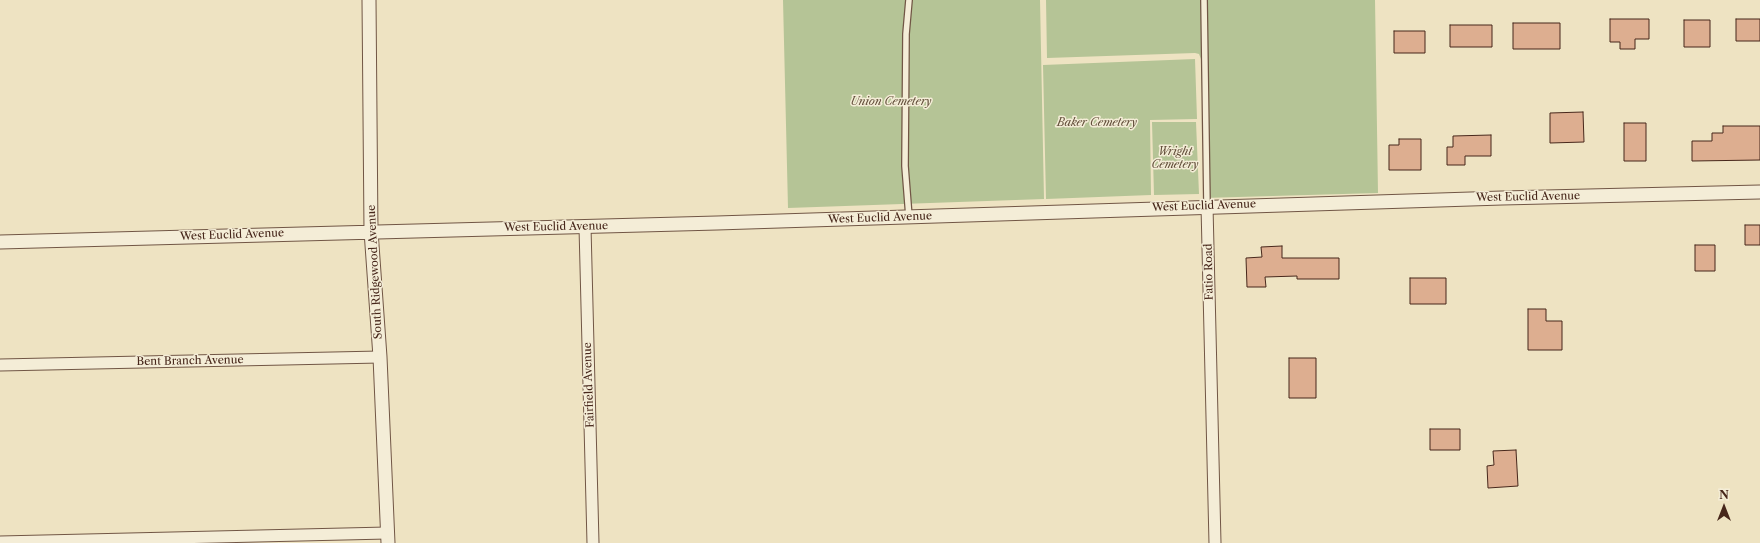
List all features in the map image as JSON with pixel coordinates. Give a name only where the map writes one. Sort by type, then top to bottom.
[{"type":"street","name":"South Ridgewood Avenue","points":[[369,0],[371,231],[380,357],[387,538]]},
{"type":"street","name":"West Euclid Avenue","points":[[0,242],[909,217],[1207,206],[1760,192]]},
{"type":"street","name":"Fatio Road","points":[[1207,206],[1215,543]]},
{"type":"street","name":"Fairfield Avenue","points":[[585,226],[593,543]]},
{"type":"street","name":"Bent Branch Avenue","points":[[0,365],[380,357]]},
{"type":"street","points":[[0,542],[387,538]]},
{"type":"lane","points":[[909,0],[906,34],[905,166],[909,217]]},
{"type":"lane","name":"Fatio Road","points":[[1204,0],[1207,206]]},
{"type":"green space","name":"Union Cemetery","points":[[783,0],[1040,0],[1044,199],[788,208]]},
{"type":"green space","points":[[1046,0],[1375,0],[1378,193],[1203,198],[1205,193],[1201,59],[1199,54],[1047,58]]},
{"type":"green space","name":"Baker Cemetery","points":[[1195,59],[1197,119],[1150,120],[1151,195],[1046,199],[1043,65]]},
{"type":"green space","name":"Wright Cemetery","points":[[1152,122],[1196,122],[1199,194],[1154,195]]},
{"type":"building","points":[[1610,19],[1649,19],[1649,39],[1635,39],[1635,49],[1620,49],[1620,42],[1610,42]]},
{"type":"building","points":[[1736,19],[1760,19],[1760,41],[1736,41]]},
{"type":"building","points":[[1684,20],[1710,20],[1710,47],[1684,47]]},
{"type":"building","points":[[1513,23],[1560,23],[1560,49],[1513,49]]},
{"type":"building","points":[[1450,25],[1492,25],[1492,47],[1450,47]]},
{"type":"building","points":[[1394,31],[1425,31],[1425,53],[1394,53]]},
{"type":"building","points":[[1583,112],[1584,142],[1550,143],[1550,113]]},
{"type":"building","points":[[1624,123],[1646,123],[1646,161],[1624,161]]},
{"type":"building","points":[[1723,126],[1760,126],[1760,160],[1692,161],[1692,141],[1712,141],[1712,133],[1723,133]]},
{"type":"building","points":[[1491,135],[1491,156],[1465,156],[1465,165],[1447,165],[1447,147],[1453,147],[1453,136]]},
{"type":"building","points":[[1399,139],[1421,139],[1421,170],[1389,170],[1389,145],[1399,145]]},
{"type":"building","points":[[1745,225],[1760,225],[1760,245],[1745,245]]},
{"type":"building","points":[[1695,245],[1715,245],[1715,271],[1695,271]]},
{"type":"building","points":[[1282,246],[1282,258],[1339,258],[1339,279],[1297,279],[1297,276],[1265,277],[1266,287],[1247,287],[1246,258],[1262,257],[1261,247]]},
{"type":"building","points":[[1410,278],[1446,278],[1446,304],[1410,304]]},
{"type":"building","points":[[1528,309],[1546,309],[1546,321],[1562,321],[1562,350],[1528,350]]},
{"type":"building","points":[[1289,358],[1316,358],[1316,398],[1289,398]]},
{"type":"building","points":[[1430,429],[1460,429],[1460,450],[1430,450]]},
{"type":"building","points":[[1516,450],[1518,486],[1488,488],[1487,466],[1494,465],[1493,451]]}]
